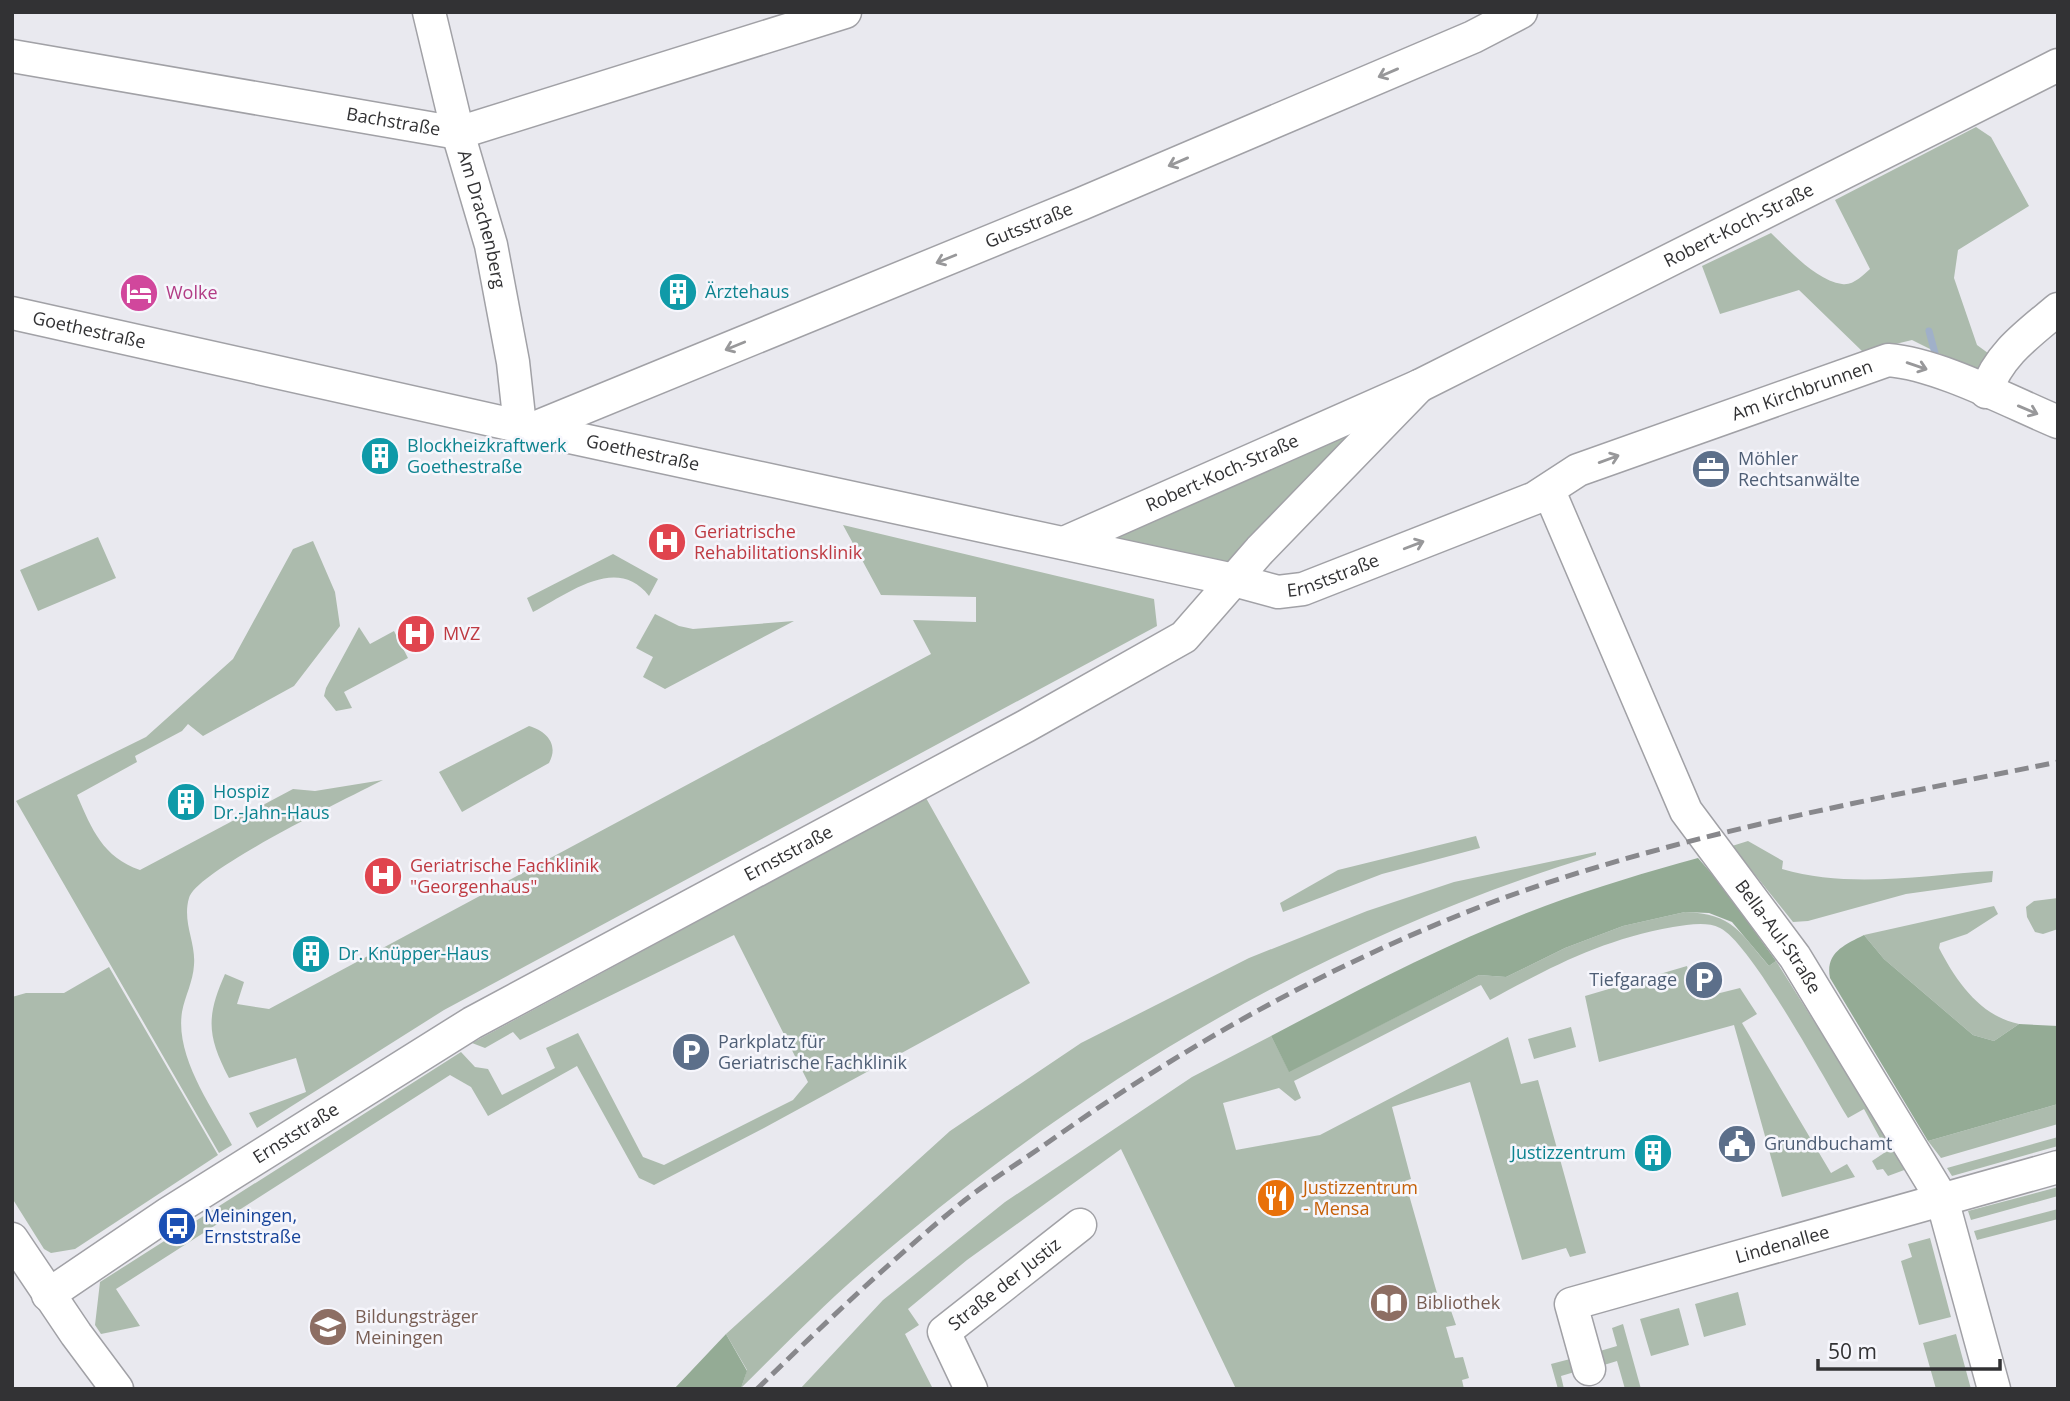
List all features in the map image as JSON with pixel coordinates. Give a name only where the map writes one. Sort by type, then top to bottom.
[{"type":"street","name":"Am Drachenberg","points":[[429,12],[458,133],[491,245],[526,428]]},
{"type":"street","name":"Bachstraße","points":[[12,56],[458,133],[845,12]]},
{"type":"street","name":"Gutsstraße","points":[[526,428],[1081,204],[1473,37],[1521,12]]},
{"type":"street","name":"Robert-Koch-Straße","points":[[1064,543],[1419,386],[2058,65]]},
{"type":"street","points":[[1986,393],[1991,376],[2006,354],[2058,309]]},
{"type":"street","name":"Goethestraße","points":[[12,313],[526,428],[1234,580]]},
{"type":"street","name":"Am Kirchbrunnen","points":[[1549,491],[1578,470],[1888,360],[1903,361],[2058,422]]},
{"type":"street","name":"Robert-Koch-Straße","points":[[1234,580],[1419,386]]},
{"type":"street","name":"Ernststraße","points":[[48,1295],[169,1213],[472,1023],[1026,726],[1184,637],[1234,580],[1278,592],[1303,589],[1549,491]]},
{"type":"street","name":"Bella-Aul-Straße","points":[[1549,491],[1681,802],[1704,839],[1760,907],[1795,957],[1942,1199],[1994,1389]]},
{"type":"street","name":"Lindenallee","points":[[1589,1369],[1571,1304],[2058,1167]]},
{"type":"street","name":"Straße der Justiz","points":[[971,1389],[944,1332],[1080,1225]]},
{"type":"street","points":[[12,1239],[48,1295],[117,1389]]},
{"type":"green space","points":[[1976,127],[1991,137],[2029,206],[1958,250],[1954,278],[1977,345],[1992,356],[1980,374],[1912,340],[1863,352],[1799,290],[1720,314],[1702,266],[1771,233],[1804,264],[1823,277],[1842,284],[1858,280],[1870,269],[1835,200]]},
{"type":"green space","points":[[1349,431],[1349,435],[1229,561],[1115,541],[1113,538]]},
{"type":"green space","points":[[843,525],[1154,599],[1157,626],[444,1010],[257,1128],[249,1113],[306,1092],[296,1058],[229,1078],[216,1050],[212,1026],[215,1002],[225,974],[244,982],[237,1004],[269,1009],[931,654],[913,620],[976,622],[976,597],[881,595]]},
{"type":"green space","points":[[98,537],[116,578],[38,611],[20,570]]},
{"type":"green space","points":[[313,541],[335,592],[340,626],[294,686],[203,736],[188,724],[182,731],[135,756],[137,762],[77,795],[100,841],[117,858],[140,870],[293,789],[315,791],[383,780],[245,853],[198,886],[189,898],[187,915],[194,965],[182,1012],[181,1029],[189,1064],[232,1145],[219,1153],[16,801],[146,737],[233,659],[293,549]]},
{"type":"green space","points":[[613,554],[658,579],[649,596],[636,584],[622,578],[607,578],[577,588],[533,612],[527,598]]},
{"type":"green space","points":[[655,614],[679,626],[693,629],[794,621],[665,689],[643,677],[653,657],[636,648]]},
{"type":"green space","points":[[359,627],[370,644],[394,631],[408,658],[344,692],[352,708],[336,711],[324,696],[326,688]]},
{"type":"green space","points":[[529,726],[541,731],[550,740],[553,750],[549,763],[462,812],[439,772]]},
{"type":"green space","points":[[926,798],[1030,983],[654,1185],[639,1178],[577,1066],[488,1116],[471,1087],[450,1075],[116,1289],[140,1326],[101,1334],[95,1325],[100,1282],[461,1052],[475,1067],[488,1069],[502,1095],[555,1068],[546,1048],[578,1033],[643,1157],[664,1165],[793,1100],[808,1082],[734,935],[520,1040],[513,1032],[485,1048],[472,1043]]},
{"type":"green space","points":[[1476,836],[1480,848],[1382,874],[1283,912],[1280,903],[1338,870]]},
{"type":"green space","points":[[1748,841],[1783,861],[1782,869],[1808,875],[1887,879],[1993,871],[1992,882],[1906,894],[1808,921],[1793,922],[1732,846]]},
{"type":"green space","points":[[1596,852],[1596,855],[1493,890],[1395,930],[1300,974],[1208,1024],[1118,1079],[1032,1138],[947,1202],[847,1285],[741,1388],[747,1370],[726,1334],[950,1131],[1081,1043],[1249,958],[1367,911],[1454,882]]},
{"type":"green space","points":[[1698,858],[1719,882],[1776,961],[1769,966],[1732,922],[1709,913],[1685,912],[1623,926],[1565,948],[1506,977],[1479,975],[1289,1072],[1271,1036],[1406,966],[1475,934],[1602,886]]},
{"type":"green space","points":[[2058,898],[2058,929],[2043,934],[2035,932],[2027,917],[2026,907],[2034,901]]},
{"type":"green space","points":[[1994,906],[1998,914],[1967,934],[1940,943],[1939,948],[1953,973],[1981,1005],[2005,1020],[2019,1024],[1994,1041],[1973,1035],[1884,959],[1864,935]]},
{"type":"green space","points":[[1685,912],[1715,916],[1725,921],[1742,934],[1769,966],[1776,961],[1907,1169],[1888,1176],[1883,1169],[1877,1170],[1872,1161],[1887,1151],[1864,1109],[1848,1118],[1768,985],[1733,939],[1720,928],[1697,924],[1647,932],[1557,965],[1490,1000],[1481,985],[1294,1081],[1301,1098],[1295,1101],[1279,1088],[1223,1103],[1236,1150],[1320,1135],[1508,1037],[1521,1084],[1538,1080],[1586,1253],[1570,1257],[1566,1248],[1522,1260],[1470,1082],[1392,1107],[1411,1179],[1405,1181],[1441,1307],[1449,1305],[1456,1325],[1446,1327],[1455,1358],[1463,1357],[1469,1378],[1462,1380],[1464,1389],[1236,1389],[1121,1149],[967,1260],[908,1309],[919,1325],[905,1334],[933,1389],[800,1389],[883,1300],[1005,1202],[1192,1077],[1271,1036],[1289,1071],[1479,975],[1506,977],[1565,948],[1623,926]]},
{"type":"green space","points":[[1864,935],[1884,959],[1973,1035],[1994,1041],[2019,1024],[2058,1026],[2058,1104],[1928,1141],[1830,978],[1829,969],[1833,956],[1843,946]]},
{"type":"green space","points":[[1687,966],[1696,999],[1740,988],[1757,1014],[1742,1023],[1831,1173],[1847,1164],[1855,1177],[1782,1197],[1734,1025],[1599,1062],[1585,996]]},
{"type":"green space","points":[[109,967],[218,1155],[75,1249],[51,1253],[44,1249],[12,1198],[12,997],[26,993],[64,993]]},
{"type":"green space","points":[[1571,1027],[1576,1047],[1534,1059],[1528,1039]]},
{"type":"green space","points":[[2058,1104],[2058,1124],[1941,1158],[1928,1141]]},
{"type":"green space","points":[[2058,1137],[2058,1146],[1952,1176],[1947,1168]]},
{"type":"green space","points":[[2058,1187],[2058,1196],[1971,1220],[1968,1211]]},
{"type":"green space","points":[[2058,1209],[2058,1219],[1977,1240],[1974,1231]]},
{"type":"green space","points":[[1930,1238],[1951,1317],[1919,1325],[1901,1261],[1912,1257],[1908,1244]]},
{"type":"green space","points":[[1738,1292],[1746,1325],[1704,1337],[1695,1304]]},
{"type":"green space","points":[[1679,1308],[1689,1345],[1651,1356],[1640,1319]]},
{"type":"green space","points":[[1623,1324],[1641,1389],[1625,1389],[1617,1361],[1604,1365],[1600,1351],[1617,1346],[1612,1328]]},
{"type":"green space","points":[[726,1334],[747,1371],[741,1388],[674,1389]]},
{"type":"green space","points":[[1956,1334],[1971,1389],[1936,1389],[1923,1343]]},
{"type":"green space","points":[[1574,1358],[1578,1371],[1561,1376],[1564,1389],[1558,1389],[1551,1364]]},
{"type":"waterway","points":[[1929,331],[1936,357]]},
{"type":"railway","points":[[757,1389],[885,1268],[975,1192],[1103,1105],[1211,1037],[1380,949],[1498,900],[1635,856],[1775,820],[2058,762]]},
{"type":"place","name":"Ärztehaus","points":[[678,292]]},
{"type":"place","name":"Wolke","points":[[139,293]]},
{"type":"place","name":"Blockheizkraftwerk Goethestraße","points":[[380,456]]},
{"type":"place","name":"Möhler Rechtsanwälte","points":[[1711,469]]},
{"type":"place","name":"Geriatrische Rehabilitationsklinik","points":[[667,542]]},
{"type":"place","name":"MVZ","points":[[416,634]]},
{"type":"place","name":"Hospiz Dr.-Jahn-Haus","points":[[186,802]]},
{"type":"place","name":"Geriatrische Fachklinik \"Georgenhaus\"","points":[[383,876]]},
{"type":"place","name":"Dr. Knüpper-Haus","points":[[311,954]]},
{"type":"place","name":"Tiefgarage","points":[[1704,980]]},
{"type":"place","name":"Parkplatz für Geriatrische Fachklinik","points":[[691,1052]]},
{"type":"place","name":"Grundbuchamt","points":[[1737,1144]]},
{"type":"place","name":"Justizzentrum","points":[[1653,1153]]},
{"type":"place","name":"Justizzentrum - Mensa","points":[[1276,1198]]},
{"type":"place","name":"Meiningen, Ernststraße","points":[[177,1226]]},
{"type":"place","name":"Bibliothek","points":[[1389,1303]]},
{"type":"place","name":"Bildungsträger Meiningen","points":[[328,1327]]}]
